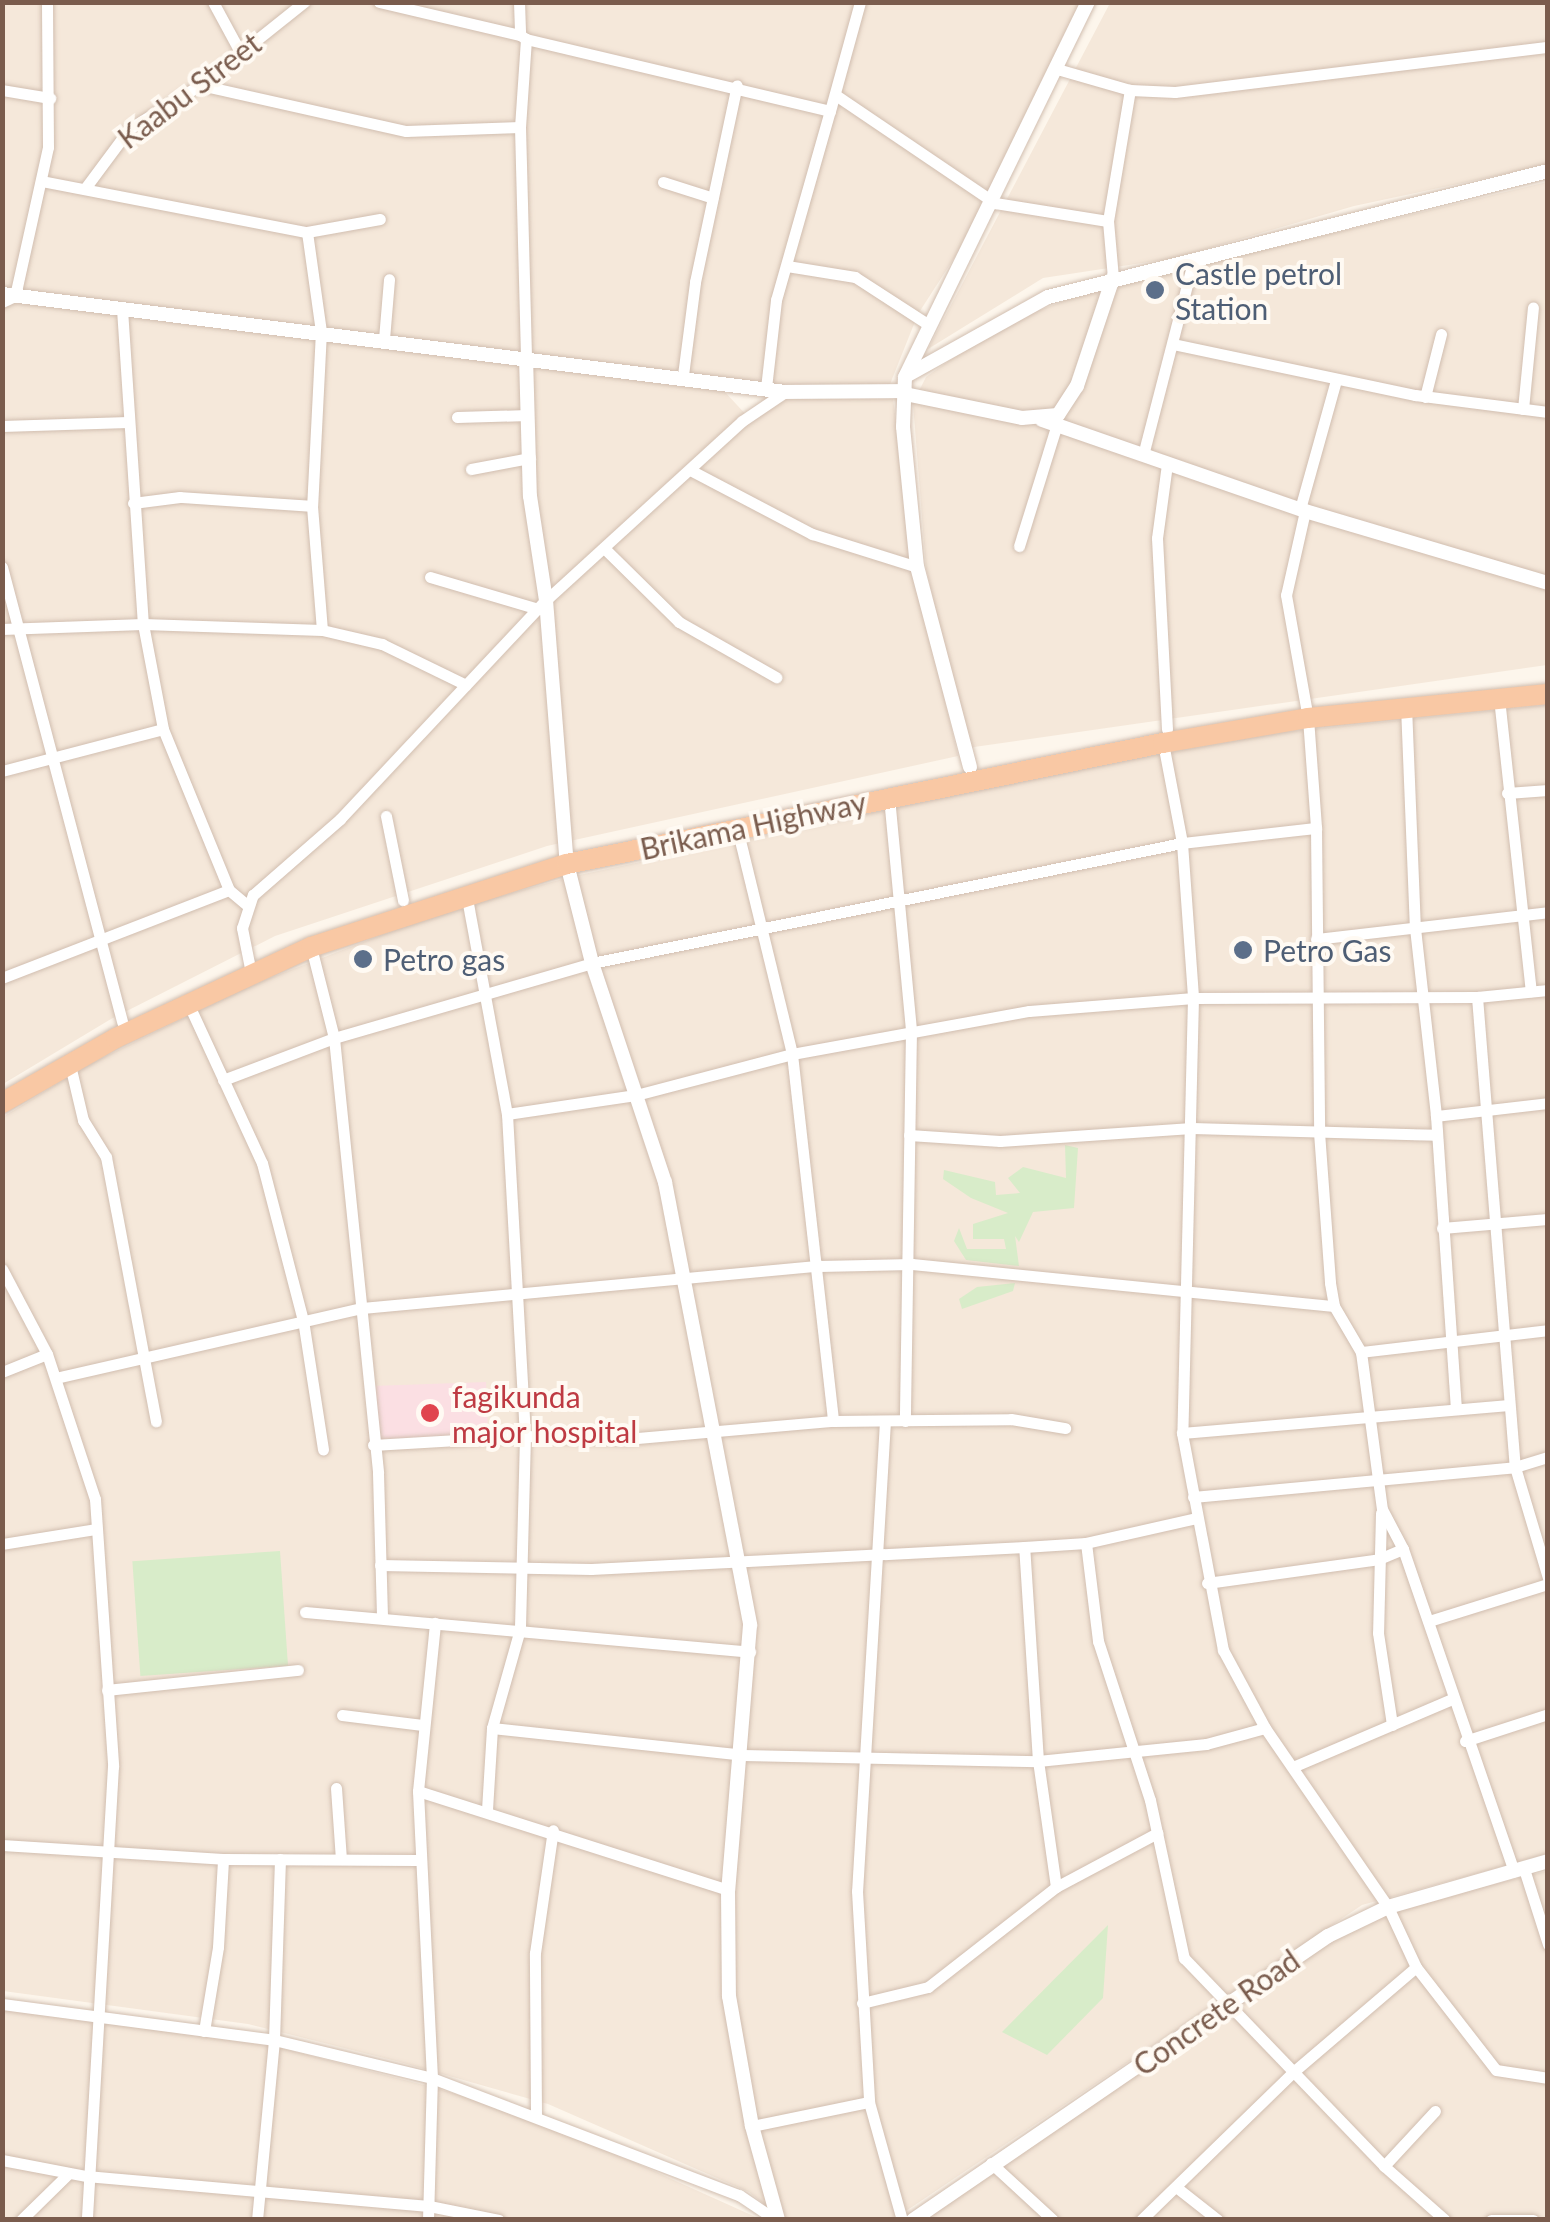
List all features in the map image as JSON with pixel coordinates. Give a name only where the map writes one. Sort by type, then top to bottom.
[{"type":"highway","name":"Brikama Highway","points":[[2,1090],[122,1022],[403,900],[566,858],[970,767],[1307,712],[1548,682]]},
{"type":"highway","name":"Brikama Highway","points":[[1307,712],[1548,694]]},
{"type":"highway","name":"Brikama Highway","points":[[2,1103],[249,967],[566,858],[737,828],[1165,736]]},
{"type":"street","points":[[47,2],[50,98],[42,181],[6,297],[320,330],[683,375],[785,392],[905,387],[1042,420],[1303,510],[1548,583]]},
{"type":"street","points":[[213,2],[240,52]]},
{"type":"street","name":"Kaabu Street","points":[[86,187],[129,129],[200,84],[304,2]]},
{"type":"street","points":[[379,2],[830,110]]},
{"type":"street","points":[[519,2],[523,37],[520,127],[530,458],[566,858],[592,963],[665,1182],[741,1560],[750,1652],[728,1890],[732,2032],[777,2220]]},
{"type":"street","points":[[970,767],[917,566],[905,387],[929,325],[994,202],[1088,2]]},
{"type":"street","points":[[766,388],[770,328],[837,96],[858,3]]},
{"type":"street","points":[[1057,69],[1130,90],[1175,92],[1548,48]]},
{"type":"street","points":[[200,84],[406,132],[520,127]]},
{"type":"street","points":[[683,375],[738,85]]},
{"type":"street","points":[[2,90],[50,98]]},
{"type":"street","points":[[1042,420],[1068,404],[1113,278],[1108,222],[1130,90]]},
{"type":"street","points":[[837,96],[994,202],[1108,222]]},
{"type":"street","points":[[905,387],[1010,314],[1113,278],[1193,262],[1548,171]]},
{"type":"street","points":[[42,181],[307,232],[380,219]]},
{"type":"street","points":[[663,182],[714,198]]},
{"type":"street","points":[[307,232],[320,330],[312,506],[322,630]]},
{"type":"street","points":[[1142,455],[1193,262]]},
{"type":"street","points":[[787,266],[855,277],[929,325]]},
{"type":"street","points":[[384,338],[389,279]]},
{"type":"street","points":[[1523,409],[1533,307]]},
{"type":"street","points":[[122,309],[143,624],[164,730],[228,890],[247,904]]},
{"type":"street","points":[[1425,397],[1441,334]]},
{"type":"street","points":[[1172,344],[1425,397],[1548,412]]},
{"type":"street","points":[[1336,380],[1286,595],[1307,712],[1316,828],[1319,1132],[1334,1306],[1361,1352],[1372,1414],[1374,1482],[1382,1509],[1403,1549],[1465,1741],[1548,1944]]},
{"type":"street","points":[[249,967],[242,928],[247,904],[340,819],[542,605],[690,470],[785,392]]},
{"type":"street","points":[[457,417],[528,415]]},
{"type":"street","points":[[2,426],[128,422]]},
{"type":"street","points":[[1019,546],[1056,427]]},
{"type":"street","points":[[471,469],[530,458]]},
{"type":"street","points":[[1167,464],[1157,538],[1165,736],[1182,842],[1193,998],[1192,1128],[1182,1296],[1182,1433],[1207,1583],[1223,1650],[1265,1728],[1295,1766],[1388,1907],[1416,1967],[1496,2070],[1548,2078]]},
{"type":"street","points":[[690,470],[812,534],[917,566]]},
{"type":"street","points":[[133,503],[180,496],[312,506]]},
{"type":"street","points":[[605,549],[678,622],[776,678]]},
{"type":"street","points":[[2,567],[48,759],[122,1022]]},
{"type":"street","points":[[430,577],[542,605]]},
{"type":"street","points":[[2,629],[143,624],[322,630],[382,644],[466,684]]},
{"type":"street","points":[[1499,698],[1531,991]]},
{"type":"street","points":[[1406,706],[1415,928],[1436,1116],[1456,1407]]},
{"type":"street","points":[[2,772],[164,730]]},
{"type":"street","points":[[1508,793],[1548,790]]},
{"type":"street","points":[[888,797],[911,1030],[912,1264],[905,1421]]},
{"type":"street","points":[[386,816],[403,900]]},
{"type":"street","points":[[737,828],[792,1054],[819,1266],[833,1421]]},
{"type":"street","points":[[224,1080],[334,1038],[592,963],[896,896],[1182,842],[1316,828]]},
{"type":"street","points":[[2,978],[228,890]]},
{"type":"street","points":[[466,894],[507,1114],[521,1289],[525,1436],[520,1630],[492,1728],[486,1808]]},
{"type":"street","points":[[1316,939],[1548,912]]},
{"type":"street","points":[[312,947],[334,1038],[362,1308],[382,1616]]},
{"type":"street","points":[[507,1114],[636,1095],[792,1054],[1029,1010],[1193,998],[1476,997],[1548,990]]},
{"type":"street","points":[[1429,1620],[1548,1581],[1515,1467],[1476,997]]},
{"type":"street","points":[[188,1002],[262,1163],[303,1320],[323,1449]]},
{"type":"street","points":[[70,1064],[83,1120],[106,1156],[156,1421]]},
{"type":"street","points":[[1436,1116],[1548,1103]]},
{"type":"street","points":[[909,1135],[1000,1141],[1192,1128],[1436,1135]]},
{"type":"street","points":[[1442,1228],[1548,1219]]},
{"type":"street","points":[[56,1378],[142,1354],[362,1308],[521,1289],[819,1266],[912,1264],[1182,1296],[1334,1306]]},
{"type":"street","points":[[2,1269],[47,1354],[79,1440],[96,1529],[114,1766],[86,2176],[87,2220]]},
{"type":"street","points":[[1361,1352],[1548,1330]]},
{"type":"street","points":[[2,1372],[47,1354]]},
{"type":"street","points":[[1182,1433],[1509,1405]]},
{"type":"street","points":[[373,1445],[525,1436],[715,1433],[833,1421],[1011,1419],[1065,1428]]},
{"type":"street","points":[[885,1421],[857,1891],[868,2102],[902,2220]]},
{"type":"street","points":[[1193,1497],[1515,1467],[1548,1456]]},
{"type":"street","points":[[1382,1509],[1381,1663],[1392,1726]]},
{"type":"street","points":[[380,1565],[521,1568],[1024,1547],[1086,1543],[1196,1518]]},
{"type":"street","points":[[2,1544],[96,1529]]},
{"type":"street","points":[[1086,1543],[1098,1641],[1157,1834],[1184,1958],[1384,2166],[1445,2220]]},
{"type":"street","points":[[1024,1547],[1038,1761],[1056,1887]]},
{"type":"street","points":[[1207,1583],[1379,1559],[1403,1549]]},
{"type":"street","points":[[305,1612],[750,1652]]},
{"type":"street","points":[[428,2213],[432,2078],[417,1860],[422,1725],[435,1623]]},
{"type":"street","points":[[107,1690],[298,1670]]},
{"type":"street","points":[[1295,1766],[1452,1699]]},
{"type":"street","points":[[1465,1741],[1548,1714]]},
{"type":"street","points":[[342,1716],[422,1725]]},
{"type":"street","points":[[492,1728],[743,1755],[1038,1761],[1134,1753],[1265,1728]]},
{"type":"street","points":[[336,1788],[341,1859]]},
{"type":"street","points":[[418,1792],[486,1808],[728,1890]]},
{"type":"street","points":[[536,2114],[536,1953],[553,1830]]},
{"type":"street","points":[[862,2004],[928,1987],[1056,1887],[1157,1834]]},
{"type":"street","points":[[2,1845],[223,1859],[417,1860]]},
{"type":"street","points":[[204,2030],[223,1859]]},
{"type":"street","points":[[257,2220],[274,2040],[280,1859]]},
{"type":"street","name":"Concrete Road","points":[[913,2220],[1328,1936],[1388,1907],[1548,1861]]},
{"type":"street","points":[[1140,2220],[1292,2073],[1416,1967]]},
{"type":"street","points":[[2,2004],[274,2040],[432,2078],[536,2114],[738,2194],[777,2220]]},
{"type":"street","points":[[752,2126],[868,2102]]},
{"type":"street","points":[[1384,2166],[1435,2111]]},
{"type":"street","points":[[2,2160],[86,2176],[499,2220]]},
{"type":"street","points":[[991,2163],[1053,2220]]},
{"type":"street","points":[[21,2220],[69,2173]]},
{"type":"street","points":[[1176,2187],[1218,2220]]},
{"type":"street","points":[[1491,2220],[1534,2220]]},
{"type":"shaded area","points":[[2,3],[1080,3],[987,207],[918,314],[890,384],[773,385],[3,291]]},
{"type":"shaded area","points":[[1110,3],[1547,3],[1547,165],[1354,206],[1175,258],[1043,278],[928,349]]},
{"type":"shaded area","points":[[1547,182],[1547,665],[967,748],[926,568],[913,403],[926,377],[1000,325],[1085,293]]},
{"type":"shaded area","points":[[3,298],[685,384],[724,391],[750,419],[787,399],[893,399],[919,591],[958,756],[547,846],[275,936],[111,1019],[3,1084]]},
{"type":"shaded area","points":[[1547,705],[1547,1854],[1362,1905],[894,2219],[782,2219],[749,2192],[548,2104],[400,2062],[248,2024],[3,1991],[3,1117],[88,1065],[247,987],[436,914],[570,877],[1087,767],[1285,732]]},
{"type":"shaded area","name":"fagikunda major hospital","points":[[486,1382],[488,1440],[374,1444],[372,1386]]},
{"type":"shaded area","points":[[1547,1871],[1547,2219],[924,2220],[1301,1958],[1394,1909]]},
{"type":"shaded area","points":[[3,2008],[277,2047],[439,2089],[532,2116],[760,2219],[3,2220]]},
{"type":"green space","points":[[1065,1145],[1078,1148],[1074,1208],[1033,1212],[1019,1242],[1015,1236],[1019,1266],[966,1260],[954,1241],[959,1228],[967,1249],[1006,1249],[1004,1239],[973,1239],[973,1224],[1008,1213],[971,1198],[943,1179],[944,1170],[995,1182],[996,1195],[1020,1193],[1008,1178],[1023,1167],[1066,1178]]},
{"type":"green space","points":[[1015,1283],[1013,1291],[962,1309],[959,1299],[977,1287]]},
{"type":"green space","points":[[280,1551],[288,1666],[140,1676],[132,1561]]},
{"type":"green space","points":[[1108,1925],[1103,1998],[1047,2055],[1002,2032]]},
{"type":"place","name":"Castle petrol Station","points":[[1155,290]]},
{"type":"place","name":"Petro Gas","points":[[1243,950]]},
{"type":"place","name":"Petro gas","points":[[363,959]]},
{"type":"place","name":"fagikunda major hospital","points":[[430,1413]]}]
